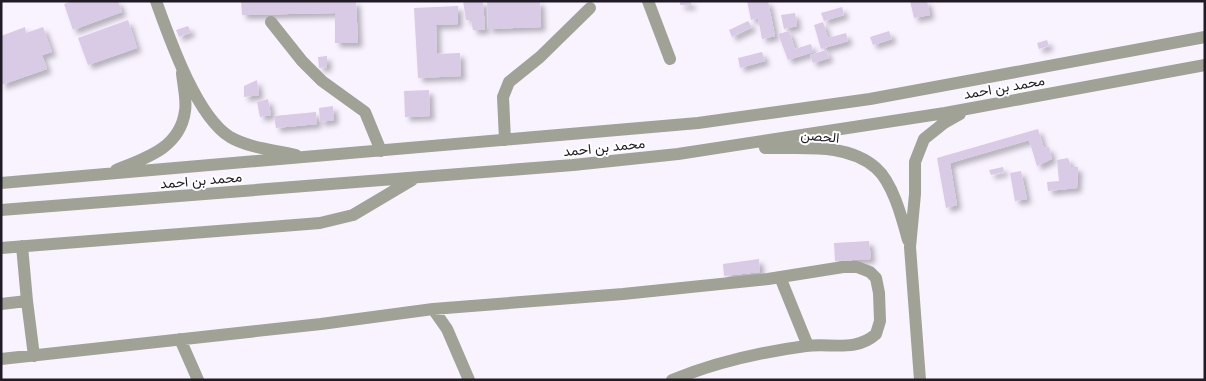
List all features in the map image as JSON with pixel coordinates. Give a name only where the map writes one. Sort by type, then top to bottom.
[{"type":"street","points":[[156,1],[182,71],[211,117],[229,136],[253,146],[311,158]]},
{"type":"street","points":[[648,1],[670,59]]},
{"type":"street","points":[[505,140],[503,97],[509,82],[540,57],[590,8]]},
{"type":"street","points":[[271,22],[309,68],[365,112],[381,151]]},
{"type":"street","name":"محمد بن احمد","points":[[1,183],[311,158],[698,123],[870,99],[1205,37]]},
{"type":"street","name":"محمد بن احمد","points":[[1,210],[573,165],[732,147],[970,108],[1205,65]]},
{"type":"street","points":[[106,174],[161,151],[178,134],[185,111],[182,71]]},
{"type":"street","name":"الحصن","points":[[920,380],[910,247],[915,194],[915,162],[924,139],[944,122],[970,108]]},
{"type":"street","name":"الحصن","points":[[732,147],[830,149],[854,156],[876,168],[894,195],[910,247]]},
{"type":"street","points":[[1,248],[339,220],[360,212],[414,178]]},
{"type":"street","points":[[22,246],[34,356]]},
{"type":"street","points":[[1,358],[321,324],[433,309],[623,294],[780,277],[843,267],[857,267],[870,272],[876,278],[879,293],[880,320],[876,334],[862,344],[808,346],[733,360],[672,380]]},
{"type":"street","points":[[780,277],[808,346]]},
{"type":"street","points":[[1,304],[27,301]]},
{"type":"street","points":[[433,309],[447,329],[469,380]]},
{"type":"street","points":[[180,339],[198,380]]},
{"type":"building","points":[[73,1],[118,1],[122,12],[73,30],[64,4]]},
{"type":"building","points":[[241,1],[356,1],[358,43],[335,43],[335,13],[242,15]]},
{"type":"building","points":[[463,1],[483,1],[485,30],[473,30],[471,20],[466,20]]},
{"type":"building","points":[[487,1],[540,1],[541,27],[488,29]]},
{"type":"building","points":[[680,1],[691,1],[691,6],[680,5]]},
{"type":"building","points":[[747,1],[768,1],[775,36],[762,39],[758,18],[751,20]]},
{"type":"building","points":[[910,1],[927,1],[930,15],[914,18]]},
{"type":"building","points":[[458,6],[458,24],[436,25],[437,54],[460,53],[461,76],[418,78],[414,8]]},
{"type":"building","points":[[842,7],[844,15],[824,21],[821,13]]},
{"type":"building","points":[[795,13],[797,26],[784,29],[781,15]]},
{"type":"building","points":[[128,20],[137,48],[88,65],[78,38]]},
{"type":"building","points":[[748,21],[752,27],[732,37],[729,30]]},
{"type":"building","points":[[823,22],[828,38],[846,33],[848,41],[821,49],[814,25]]},
{"type":"building","points":[[188,26],[191,32],[179,37],[176,30]]},
{"type":"building","points":[[25,27],[26,33],[43,27],[52,52],[42,55],[47,69],[1,85],[1,36]]},
{"type":"building","points":[[789,31],[795,49],[811,44],[813,52],[788,60],[778,34]]},
{"type":"building","points":[[889,31],[892,39],[873,45],[870,37]]},
{"type":"building","points":[[1047,40],[1049,46],[1039,49],[1037,43]]},
{"type":"building","points":[[826,50],[829,58],[813,63],[810,55]]},
{"type":"building","points":[[762,52],[765,61],[740,68],[738,58]]},
{"type":"building","points":[[327,56],[327,67],[319,68],[318,57]]},
{"type":"building","points":[[257,80],[259,95],[244,97],[244,86]]},
{"type":"building","points":[[429,90],[430,116],[405,117],[404,91]]},
{"type":"building","points":[[268,99],[271,115],[260,117],[257,102]]},
{"type":"building","points":[[333,106],[334,120],[320,122],[319,108]]},
{"type":"building","points":[[316,112],[317,124],[276,128],[274,116]]},
{"type":"building","points":[[1038,129],[1044,148],[1049,147],[1052,159],[1037,166],[1029,140],[950,163],[957,205],[946,208],[937,158]]},
{"type":"building","points":[[1068,158],[1071,167],[1078,167],[1077,188],[1048,191],[1047,182],[1059,181],[1057,160]]},
{"type":"building","points":[[1003,167],[1004,172],[991,175],[989,170]]},
{"type":"building","points":[[1021,171],[1027,199],[1015,201],[1010,173]]},
{"type":"building","points":[[869,241],[871,259],[835,261],[834,243]]},
{"type":"building","points":[[759,259],[760,272],[724,276],[723,264]]}]
